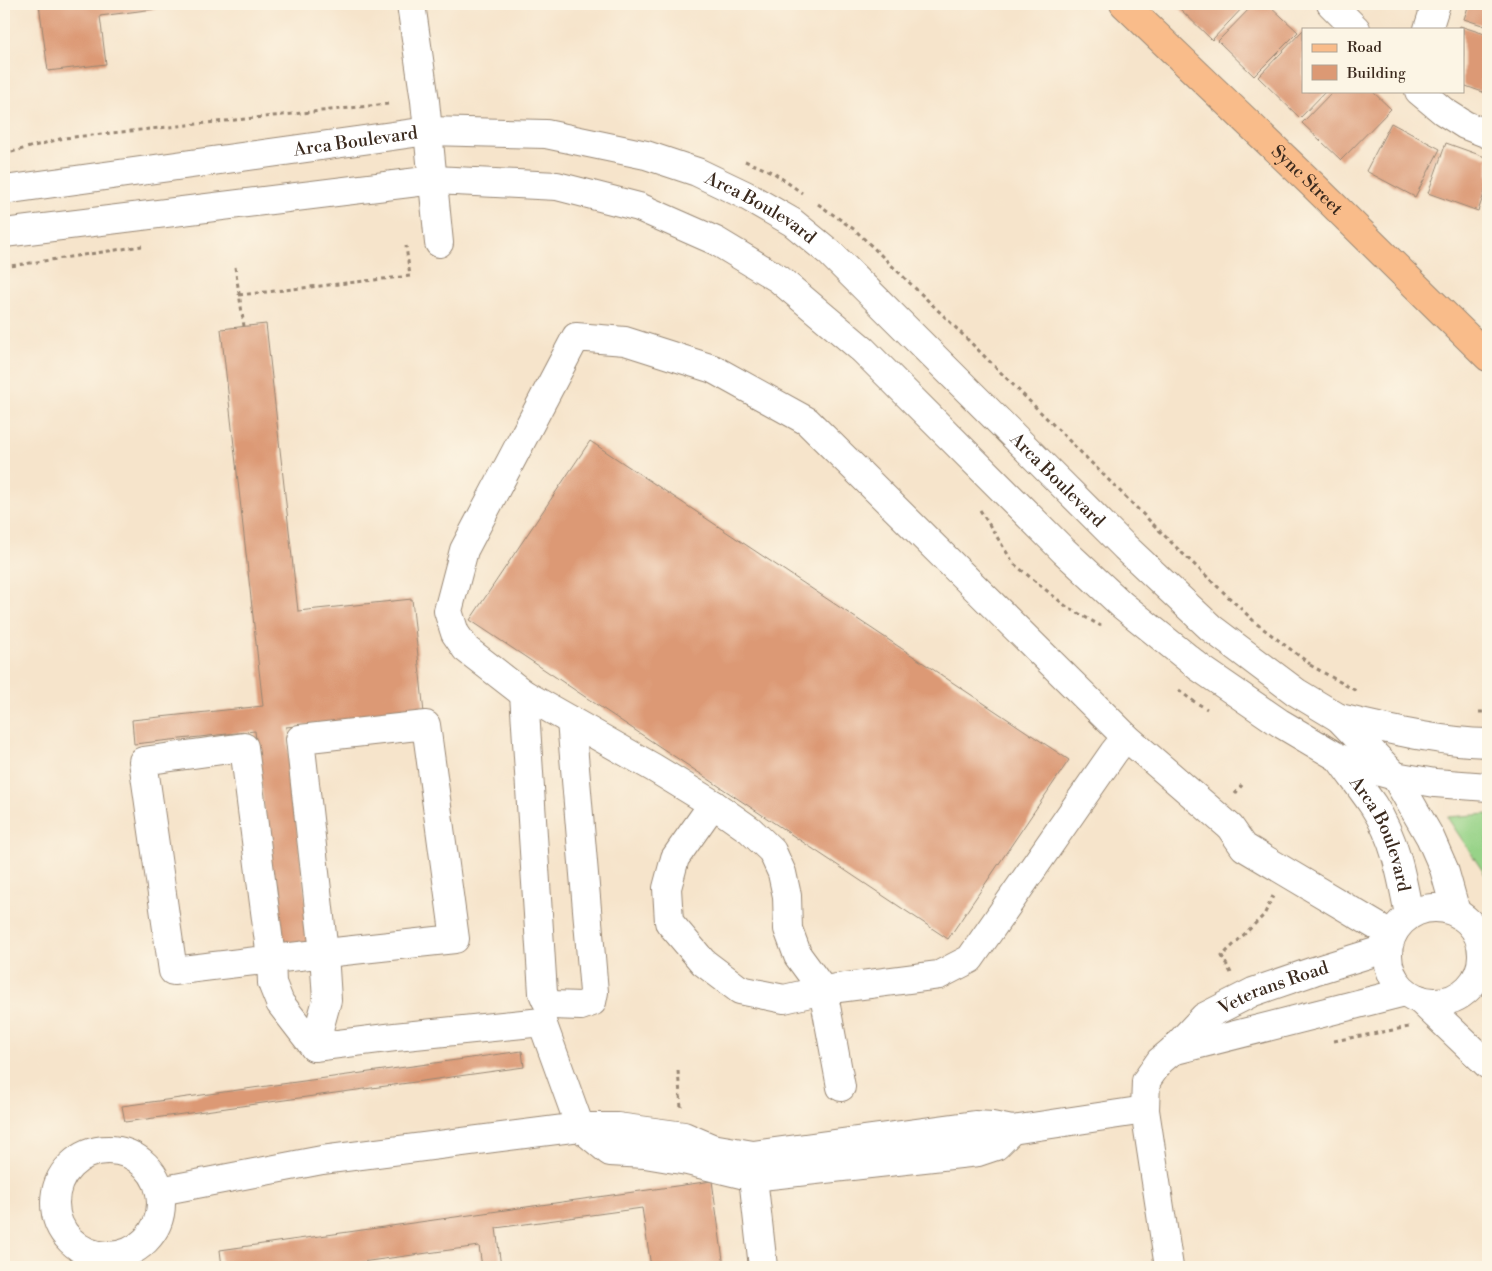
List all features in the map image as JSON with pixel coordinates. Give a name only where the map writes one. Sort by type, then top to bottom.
[{"type":"main road","name":"Sync Street","points":[[1124,4],[1312,184],[1488,357]]},
{"type":"street","points":[[411,4],[428,130],[440,243]]},
{"type":"street","points":[[1331,4],[1355,28]]},
{"type":"street","points":[[1428,28],[1436,4]]},
{"type":"street","points":[[1420,92],[1443,111],[1465,125],[1488,134]]},
{"type":"street","name":"Arca Boulevard","points":[[4,190],[428,130],[546,134],[646,156],[696,172],[746,194],[792,222],[830,253],[1125,547],[1211,628],[1296,692],[1339,718],[1395,776],[1430,837],[1444,869],[1456,912]]},
{"type":"street","name":"Arca Boulevard","points":[[4,233],[434,180],[557,186],[639,207],[716,241],[779,278],[863,350],[1057,544],[1122,605],[1200,668],[1280,723],[1338,758],[1365,768],[1395,776],[1488,787]]},
{"type":"street","points":[[841,1087],[823,990],[798,956],[788,930],[782,873],[772,851],[750,830],[713,804],[524,694],[466,649],[455,633],[448,611],[464,550],[576,337],[625,341],[713,370],[807,421],[1126,736],[1230,827],[1251,834],[1397,930]]},
{"type":"street","points":[[524,694],[543,993],[546,1000],[552,1005],[581,1006],[592,1002],[594,992],[571,721]]},
{"type":"street","name":"Arca Boulevard","points":[[1339,718],[1430,738],[1488,743]]},
{"type":"street","points":[[314,1047],[280,1003],[272,983],[271,958],[244,747],[144,760],[173,971],[271,958],[324,953],[455,939],[426,725],[300,739],[324,953],[327,1000],[314,1047]]},
{"type":"street","points":[[713,804],[675,858],[667,888],[669,922],[703,962],[740,990],[784,999],[823,990],[939,975],[970,959],[1126,736]]},
{"type":"street","name":"Arca Boulevard","points":[[1338,758],[1374,806],[1389,837],[1401,871],[1397,930]]},
{"type":"street","points":[[1412,996],[1435,1002],[1450,1000],[1464,993],[1474,982],[1481,968],[1484,941],[1470,922],[1456,912],[1440,908],[1424,909],[1397,930],[1388,964],[1395,980],[1412,996],[1488,1065]]},
{"type":"street","name":"Veterans Road","points":[[1169,1267],[1145,1110],[1146,1081],[1160,1061],[1204,1017],[1253,992],[1314,971],[1397,930]]},
{"type":"street","name":"Veterans Road","points":[[1172,1051],[1412,996]]},
{"type":"street","points":[[314,1047],[542,1022],[580,1127],[610,1152],[645,1154],[687,1161],[753,1177],[978,1152],[996,1146],[1012,1130]]},
{"type":"street","points":[[160,1191],[322,1160],[580,1127],[617,1127],[684,1136],[712,1148],[753,1155],[975,1125],[1012,1130],[1145,1110]]},
{"type":"street","points":[[120,1151],[134,1156],[146,1166],[155,1178],[160,1191],[161,1205],[159,1218],[153,1231],[144,1242],[133,1249],[95,1261],[68,1238],[60,1226],[55,1212],[55,1196],[58,1182],[66,1169],[77,1159],[90,1152],[120,1151]]},
{"type":"street","points":[[753,1177],[763,1267]]},
{"type":"path","points":[[4,154],[64,138],[388,104]]},
{"type":"path","points":[[740,160],[774,173],[806,196]]},
{"type":"path","points":[[814,202],[855,230],[1257,624],[1310,664],[1365,696]]},
{"type":"path","points":[[239,296],[410,276],[406,246]]},
{"type":"path","points":[[235,267],[244,326]]},
{"type":"path","points":[[1296,692],[1310,664]]},
{"type":"path","points":[[1471,712],[1488,712]]},
{"type":"green space","points":[[1488,814],[1488,879],[1447,817]]},
{"type":"building","points":[[39,4],[185,5],[100,16],[106,64],[48,71]]},
{"type":"building","points":[[1177,4],[1246,4],[1212,40]]},
{"type":"building","points":[[1254,4],[1268,4],[1298,32],[1254,76],[1218,41]]},
{"type":"building","points":[[1469,4],[1488,4],[1488,27],[1464,19]]},
{"type":"building","points":[[1460,26],[1488,35],[1488,94],[1464,85],[1464,28],[1459,28]]},
{"type":"building","points":[[1302,31],[1302,92],[1325,92],[1300,118],[1258,77]]},
{"type":"building","points":[[1332,92],[1373,92],[1391,109],[1341,160],[1302,123]]},
{"type":"building","points":[[1391,123],[1440,149],[1415,197],[1366,171]]},
{"type":"building","points":[[1446,143],[1488,158],[1488,183],[1478,211],[1428,193]]},
{"type":"building","points":[[266,324],[298,611],[412,599],[424,713],[286,727],[311,948],[280,951],[255,731],[134,744],[132,720],[263,706],[221,329]]},
{"type":"building","points":[[590,441],[1069,760],[948,939],[470,620]]},
{"type":"building","points":[[522,1051],[524,1067],[125,1122],[122,1106]]},
{"type":"building","points":[[712,1181],[724,1267],[651,1267],[642,1208],[496,1228],[501,1267],[482,1267],[479,1246],[325,1267],[222,1267],[220,1250]]}]
